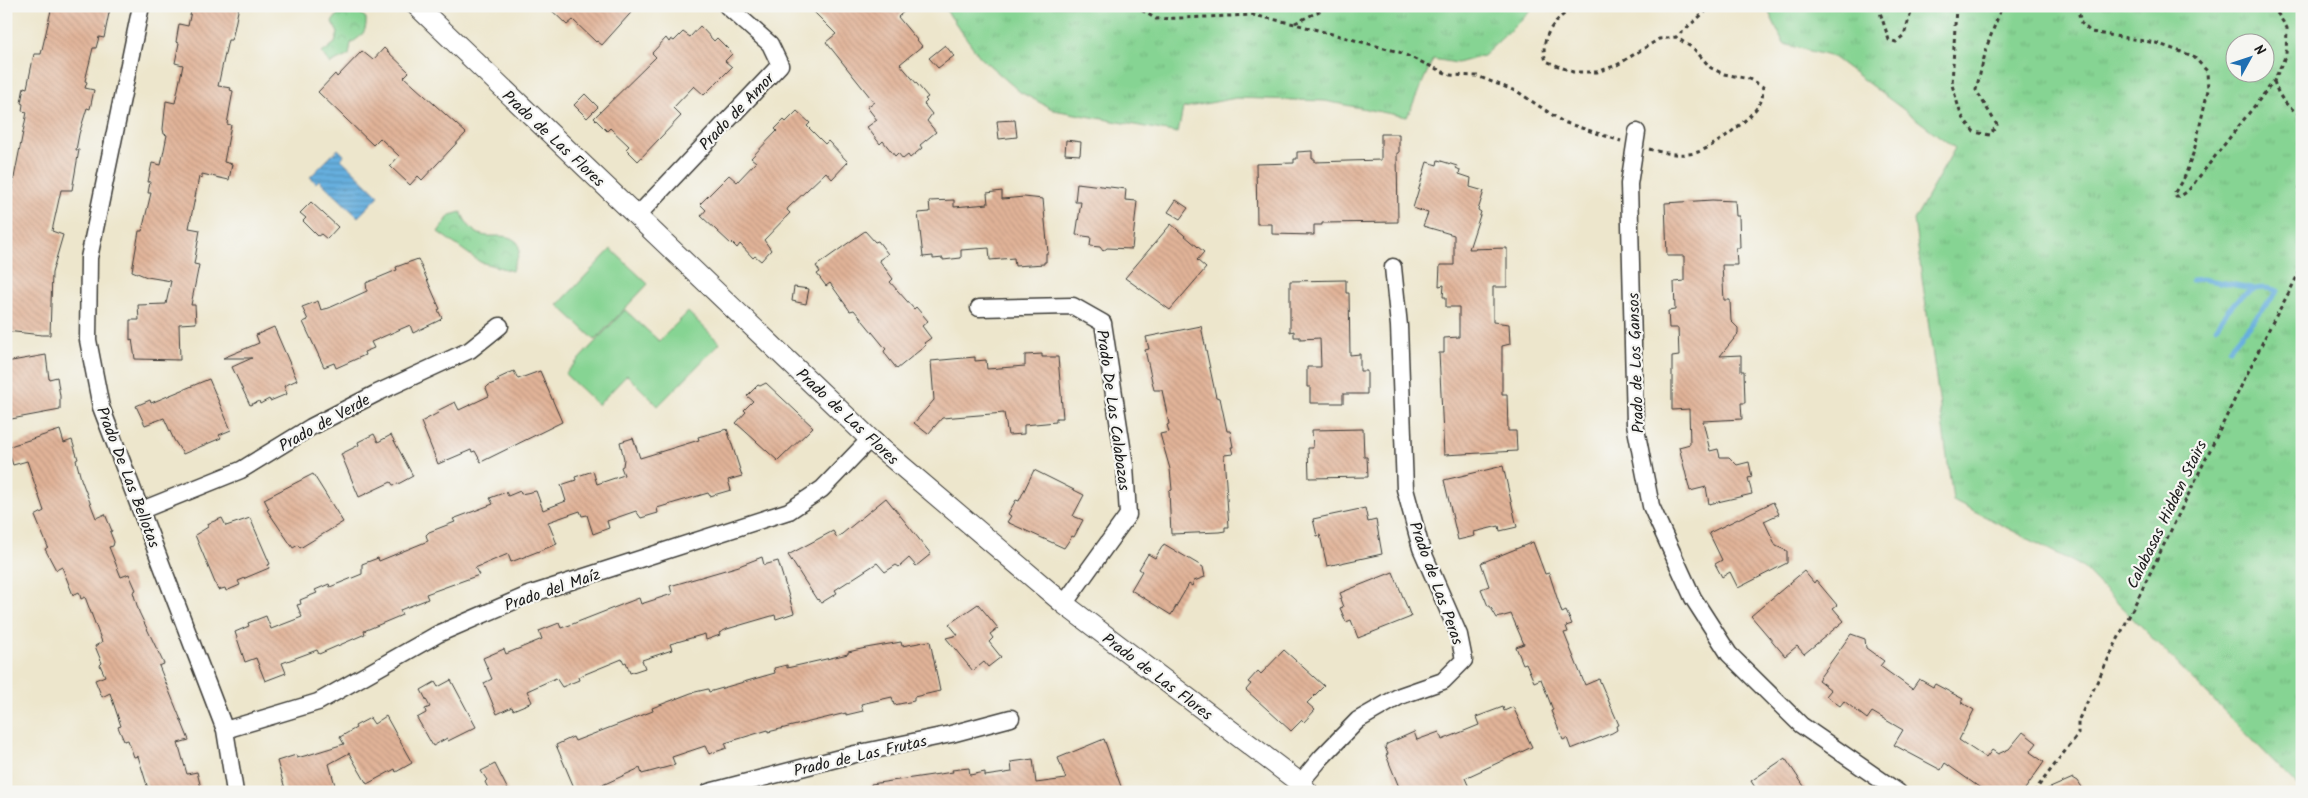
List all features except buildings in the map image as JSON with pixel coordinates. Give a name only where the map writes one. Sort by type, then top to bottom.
[{"type":"street","name":"Prado De Las Bellotas","points":[[141,6],[89,258],[88,340],[101,407],[225,730],[235,792]]},
{"type":"street","name":"Prado de Las Flores","points":[[417,6],[870,439],[1064,604],[1304,787]]},
{"type":"street","name":"Prado de Amor","points":[[637,216],[780,65],[770,44],[727,6]]},
{"type":"street","name":"Prado de Los Gansos","points":[[1636,139],[1629,184],[1635,424],[1651,506],[1693,598],[1729,654],[1801,725],[1878,787],[1898,792]]},
{"type":"street","name":"Prado de Las Peras","points":[[1304,787],[1321,758],[1358,720],[1400,696],[1443,681],[1464,660],[1459,635],[1421,548],[1405,489],[1399,326],[1393,267]]},
{"type":"street","name":"Prado De Las Calabazas","points":[[979,308],[1073,306],[1103,323],[1125,466],[1128,515],[1064,604]]},
{"type":"street","name":"Prado de Verde","points":[[142,510],[241,470],[311,427],[377,393],[470,350],[500,326]]},
{"type":"street","name":"Prado del Maíz","points":[[225,730],[318,702],[438,634],[528,594],[788,511],[822,489],[870,439]]},
{"type":"street","name":"Prado de Las Frutas","points":[[709,792],[855,754],[951,734],[1011,718]]},
{"type":"path","points":[[1135,6],[1156,19],[1253,15],[1400,52],[1450,75],[1477,76],[1518,92],[1563,122],[1636,139],[1667,154],[1697,153],[1716,143],[1740,126],[1762,100],[1763,87],[1749,79],[1724,74],[1711,68],[1694,49],[1676,37],[1659,38],[1617,65],[1597,72],[1573,72],[1546,61],[1543,51],[1552,26],[1565,12],[1578,6]]},
{"type":"path","points":[[1294,24],[1330,6]]},
{"type":"path","points":[[1676,37],[1705,12],[1707,6]]},
{"type":"path","points":[[1878,6],[1889,40],[1896,42],[1904,34],[1913,6]]},
{"type":"path","points":[[1956,6],[1952,85],[1961,115],[1965,121],[1974,132],[1990,135],[1998,126],[1976,90],[1987,46],[2002,6]]},
{"type":"path","points":[[2077,6],[2080,23],[2091,32],[2156,43],[2193,56],[2207,71],[2208,90],[2194,150],[2185,176],[2175,192],[2176,197],[2188,191],[2273,82]]},
{"type":"path","points":[[2268,6],[2278,14],[2288,28],[2286,55],[2276,77]]},
{"type":"path","points":[[2274,82],[2278,94],[2288,106],[2302,116]]},
{"type":"path","points":[[2302,178],[2299,192],[2302,219]]},
{"type":"path","name":"Calabasas Hidden Stairs","points":[[2034,792],[2078,734],[2078,721],[2281,306],[2296,282],[2302,266]]},
{"type":"green space","points":[[943,6],[1536,6],[1483,56],[1457,63],[1433,59],[1407,117],[1325,101],[1236,98],[1183,108],[1178,133],[1054,110],[1020,92],[980,57]]},
{"type":"green space","points":[[1766,6],[2302,6],[2302,790],[2081,566],[1953,500],[1914,220],[1955,148],[1833,57],[1784,44]]},
{"type":"green space","points":[[348,10],[360,13],[366,18],[365,30],[361,36],[351,43],[349,55],[330,64],[322,53],[335,43],[338,33],[332,22],[338,14]]},
{"type":"green space","points":[[461,212],[475,232],[489,236],[504,236],[518,243],[519,252],[512,271],[480,262],[438,232],[450,215]]},
{"type":"green space","points":[[611,249],[648,284],[595,340],[558,305]]},
{"type":"green space","points":[[625,310],[659,341],[688,312],[720,343],[658,406],[627,375],[598,405],[565,374]]},
{"type":"water","points":[[338,149],[344,155],[341,159],[379,196],[358,217],[319,180],[316,183],[310,177]]},
{"type":"waterway","points":[[2192,280],[2202,279],[2252,288]]},
{"type":"waterway","points":[[2216,327],[2234,303],[2249,291],[2258,288],[2278,291],[2229,349]]}]
